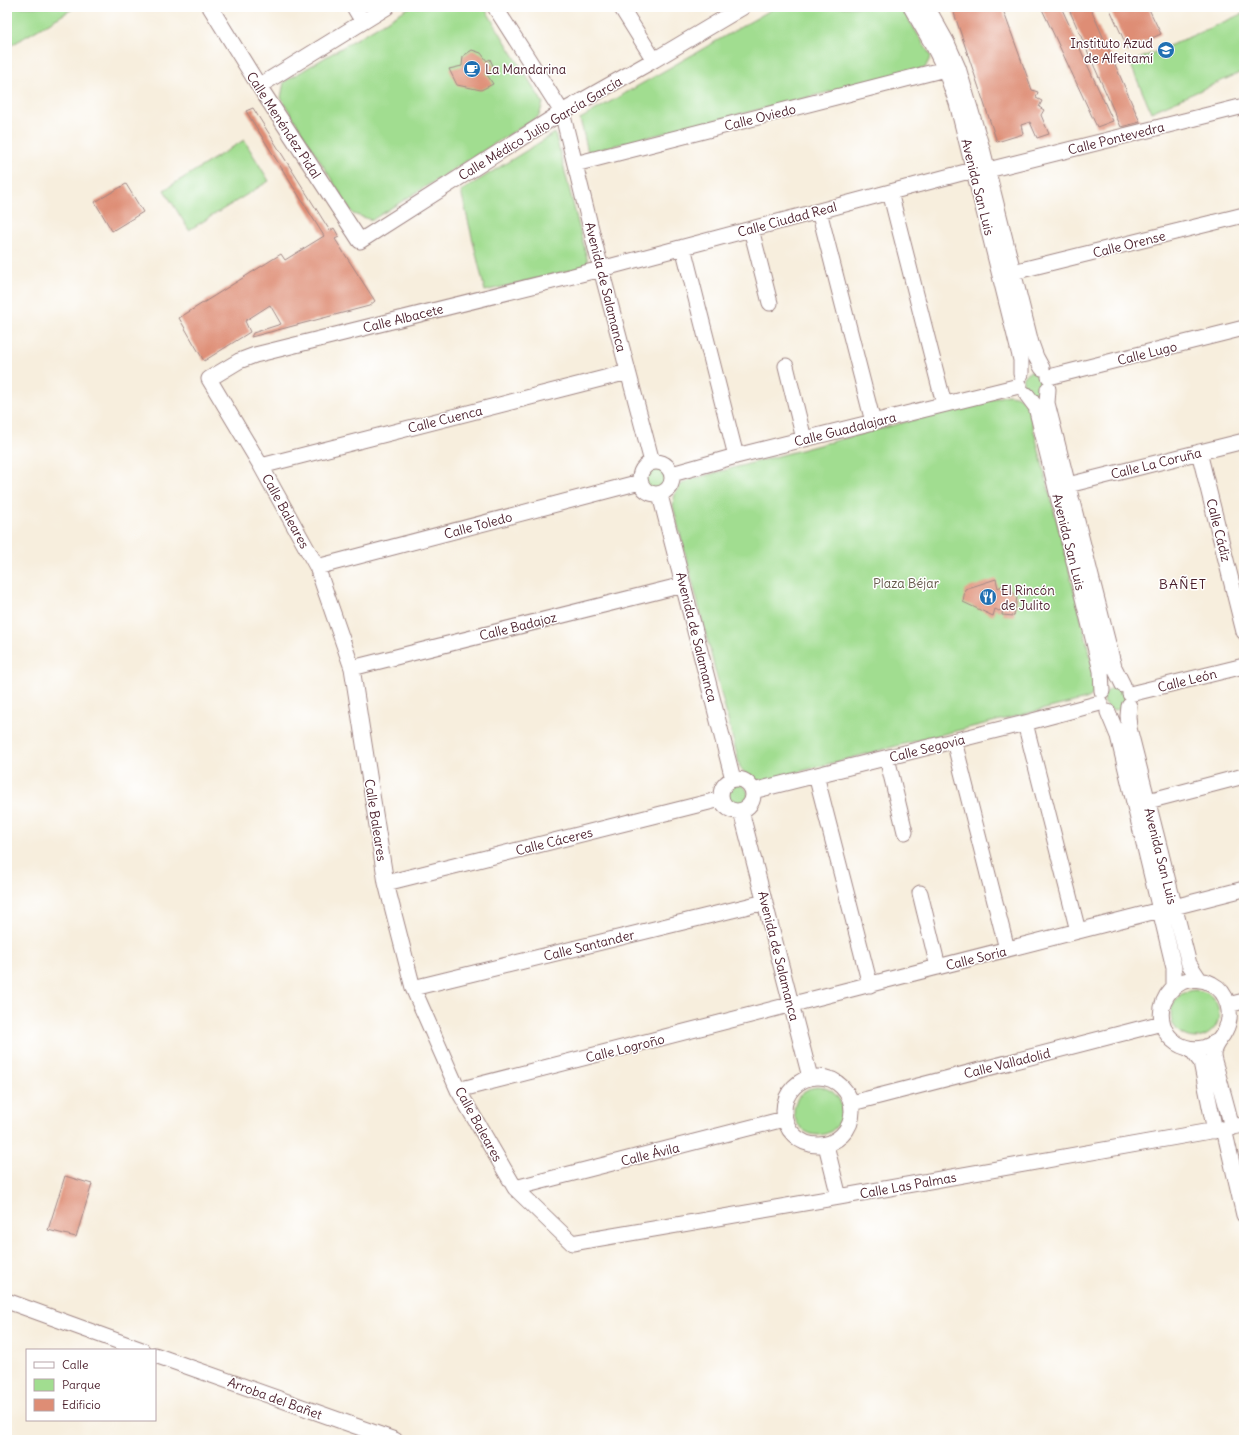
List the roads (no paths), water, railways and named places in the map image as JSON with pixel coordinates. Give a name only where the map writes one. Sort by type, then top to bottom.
[{"type":"street","name":"Calle Menéndez Pidal","points":[[210,7],[259,86],[360,241]]},
{"type":"street","points":[[354,7],[363,22]]},
{"type":"street","points":[[259,86],[387,7]]},
{"type":"street","name":"Avenida de Salamanca","points":[[495,7],[562,112],[601,269],[652,462]]},
{"type":"street","points":[[621,7],[654,60]]},
{"type":"street","name":"Calle Médico Julio García García","points":[[360,241],[562,112],[743,7]]},
{"type":"street","name":"Avenida San Luis","points":[[911,7],[934,47],[945,70],[980,170],[1013,272],[1036,357],[1047,378],[1047,403],[1114,668],[1127,695],[1130,728],[1148,801],[1167,909],[1174,968],[1174,987]]},
{"type":"street","name":"Avenida San Luis","points":[[927,7],[947,43],[958,68],[1021,360],[1022,385],[1036,407],[1101,671],[1103,702],[1118,736],[1167,909],[1189,964],[1199,979]]},
{"type":"street","name":"Calle Oviedo","points":[[575,164],[945,70]]},
{"type":"street","name":"Calle Pontevedra","points":[[980,170],[1244,106]]},
{"type":"street","name":"Calle Ciudad Real","points":[[601,269],[890,192],[980,170]]},
{"type":"street","points":[[890,192],[944,404]]},
{"type":"street","points":[[819,211],[873,422]]},
{"type":"street","name":"Calle Orense","points":[[1013,272],[1244,215]]},
{"type":"street","points":[[751,229],[770,303]]},
{"type":"street","points":[[683,247],[736,456]]},
{"type":"street","name":"Calle Albacete","points":[[209,380],[239,361],[255,355],[601,269]]},
{"type":"street","name":"Calle Lugo","points":[[1047,378],[1244,328]]},
{"type":"street","points":[[786,366],[804,439]]},
{"type":"street","points":[[1030,366],[1036,366],[1047,378],[1044,394],[1039,397],[1032,397],[1022,385],[1025,369],[1030,366]]},
{"type":"street","name":"Calle Cuenca","points":[[261,466],[628,372]]},
{"type":"street","name":"Calle Baleares","points":[[209,380],[261,466],[317,567],[352,668],[386,883],[413,988],[458,1090],[515,1188],[572,1243]]},
{"type":"street","name":"Calle Guadalajara","points":[[672,474],[736,456],[1022,385]]},
{"type":"street","name":"Calle La Coruña","points":[[1068,485],[1244,441]]},
{"type":"street","name":"Calle Cádiz","points":[[1199,452],[1244,632]]},
{"type":"street","points":[[652,462],[665,464],[670,468],[672,474],[673,481],[670,487],[666,492],[660,495],[648,493],[640,482],[642,470],[646,465],[652,462]]},
{"type":"street","name":"Calle Toledo","points":[[317,567],[640,482]]},
{"type":"street","name":"Avenida de Salamanca","points":[[660,495],[733,779]]},
{"type":"street","name":"Calle Badajoz","points":[[352,668],[683,585]]},
{"type":"street","name":"Calle León","points":[[1127,695],[1244,666]]},
{"type":"street","points":[[1117,683],[1127,695],[1125,711],[1120,714],[1114,714],[1103,702],[1106,686],[1111,684],[1117,683]]},
{"type":"street","name":"Calle Segovia","points":[[753,791],[1103,702]]},
{"type":"street","points":[[1025,723],[1078,931]]},
{"type":"street","points":[[954,741],[1007,949]]},
{"type":"street","points":[[886,758],[905,832]]},
{"type":"street","points":[[816,775],[870,985]]},
{"type":"street","points":[[1148,801],[1244,776]]},
{"type":"street","points":[[740,778],[750,785],[753,791],[751,804],[741,811],[728,809],[721,799],[720,792],[727,782],[740,778]]},
{"type":"street","name":"Calle Cáceres","points":[[386,883],[721,799]]},
{"type":"street","name":"Avenida de Salamanca","points":[[741,811],[810,1077]]},
{"type":"street","name":"Calle Soria","points":[[792,1005],[1244,889]]},
{"type":"street","points":[[920,893],[938,967]]},
{"type":"street","name":"Calle Santander","points":[[413,988],[765,902]]},
{"type":"street","points":[[1199,979],[1212,984],[1222,993],[1228,1005],[1230,1018],[1225,1031],[1216,1042],[1204,1048],[1191,1049],[1178,1044],[1168,1036],[1162,1023],[1160,1010],[1165,997],[1174,987],[1186,980],[1199,979]]},
{"type":"street","points":[[1228,1005],[1244,1001]]},
{"type":"street","name":"Calle Logroño","points":[[458,1090],[792,1005]]},
{"type":"street","name":"Calle Valladolid","points":[[852,1102],[1162,1023]]},
{"type":"street","points":[[1216,1042],[1213,1055],[1229,1128],[1244,1215]]},
{"type":"street","points":[[1191,1049],[1201,1062],[1229,1128]]},
{"type":"street","points":[[823,1076],[836,1081],[846,1090],[852,1102],[852,1116],[848,1129],[839,1139],[826,1145],[813,1145],[800,1141],[790,1131],[784,1119],[784,1106],[788,1093],[798,1083],[810,1077],[823,1076]]},
{"type":"street","name":"Calle Ávila","points":[[515,1188],[784,1119]]},
{"type":"street","name":"Calle Las Palmas","points":[[572,1243],[839,1198],[1229,1128]]},
{"type":"street","points":[[826,1145],[839,1198]]},
{"type":"street","points":[[7,1301],[139,1349]]},
{"type":"street","name":"Arroba del Bañet","points":[[156,1354],[395,1440]]},
{"type":"place","name":"Instituto Azud de Alfeitamí","points":[[1166,50]]},
{"type":"place","name":"La Mandarina","points":[[472,69]]},
{"type":"place","name":"El Rincón de Julito","points":[[988,597]]},
{"type":"district","name":"BAÑET","points":[[1183,584]]},
{"type":"park label","name":"Plaza Béjar","points":[[906,583]]}]
